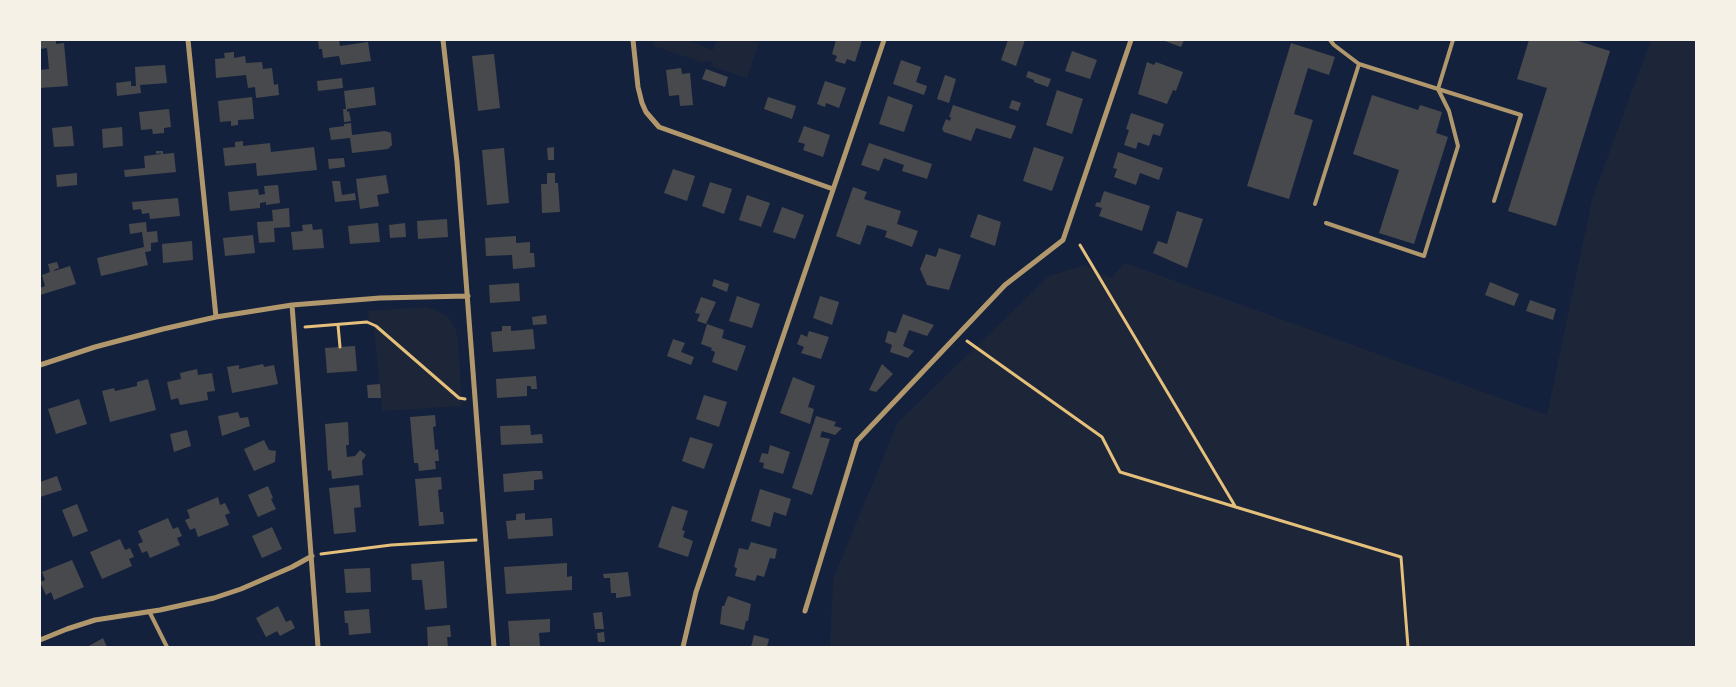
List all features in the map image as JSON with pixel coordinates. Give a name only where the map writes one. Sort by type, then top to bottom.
[{"type":"street","points":[[188,40],[216,317]]},
{"type":"street","points":[[443,40],[457,162],[494,647]]},
{"type":"street","points":[[634,40],[638,87],[642,103],[646,112],[658,127],[833,188]]},
{"type":"street","points":[[682,647],[696,592],[884,40]]},
{"type":"street","points":[[805,611],[857,442],[1005,284],[1063,240],[1131,40]]},
{"type":"street","points":[[40,365],[95,347],[216,317],[292,306],[380,298],[468,296]]},
{"type":"street","points":[[292,306],[318,647]]},
{"type":"street","points":[[40,640],[95,620],[149,612],[206,600],[241,589],[292,567],[312,556]]},
{"type":"lane","points":[[1330,40],[1359,64],[1521,115],[1494,202]]},
{"type":"lane","points":[[1326,223],[1424,256],[1458,146],[1449,111],[1438,89],[1453,40]]},
{"type":"lane","points":[[1315,204],[1359,64]]},
{"type":"lane","points":[[149,612],[168,647]]},
{"type":"path","points":[[1080,245],[1236,507]]},
{"type":"path","points":[[294,328],[367,322],[376,326],[460,398],[475,399]]},
{"type":"path","points":[[338,325],[340,347]]},
{"type":"path","points":[[958,335],[1102,437],[1120,472],[1401,556],[1408,647]]},
{"type":"path","points":[[312,556],[391,545],[485,539]]},
{"type":"shaded area","points":[[653,40],[687,40],[713,50],[717,40],[749,40],[759,43],[747,78],[711,66],[712,62],[705,60],[704,63],[654,46]]},
{"type":"shaded area","points":[[1651,40],[1696,40],[1696,647],[830,647],[833,579],[898,422],[1049,276],[1084,265],[1111,278],[1125,263],[1547,415],[1592,199]]},
{"type":"shaded area","points":[[427,307],[448,317],[455,327],[458,338],[462,406],[382,411],[374,328],[369,321],[368,311]]},
{"type":"building","points":[[40,40],[56,40],[56,44],[64,43],[68,86],[40,88],[40,70],[49,69],[47,48],[40,49]]},
{"type":"building","points":[[318,40],[339,40],[340,46],[368,42],[371,61],[341,65],[339,56],[323,58]]},
{"type":"building","points":[[836,40],[862,40],[855,62],[847,59],[845,64],[835,61],[837,56],[832,54]]},
{"type":"building","points":[[1008,40],[1025,40],[1016,66],[1001,60]]},
{"type":"building","points":[[1162,40],[1184,40],[1181,47]]},
{"type":"building","points":[[1529,40],[1575,40],[1610,51],[1556,226],[1508,211],[1547,88],[1517,79]]},
{"type":"building","points":[[1291,43],[1335,57],[1329,75],[1308,68],[1294,114],[1313,120],[1289,199],[1247,186]]},
{"type":"building","points":[[1072,51],[1097,60],[1090,79],[1065,71]]},
{"type":"building","points":[[234,52],[234,58],[245,56],[246,63],[262,62],[263,69],[272,68],[274,85],[278,84],[279,95],[256,98],[255,87],[248,88],[246,75],[216,78],[215,59],[225,58],[224,53]]},
{"type":"building","points":[[494,54],[500,108],[478,111],[472,56]]},
{"type":"building","points":[[901,60],[921,67],[916,82],[927,86],[924,95],[893,84]]},
{"type":"building","points":[[1147,62],[1154,65],[1156,62],[1183,72],[1176,91],[1173,90],[1167,104],[1138,94]]},
{"type":"building","points":[[165,65],[167,83],[140,85],[141,93],[117,96],[116,83],[131,81],[131,86],[136,86],[135,67]]},
{"type":"building","points":[[681,68],[682,74],[690,73],[693,105],[680,106],[679,95],[669,96],[666,70]]},
{"type":"building","points":[[706,69],[728,77],[725,87],[702,79]]},
{"type":"building","points":[[1028,71],[1051,79],[1048,87],[1026,77]]},
{"type":"building","points":[[945,75],[956,79],[949,103],[937,99]]},
{"type":"building","points":[[342,78],[343,88],[318,91],[317,81]]},
{"type":"building","points":[[825,81],[846,88],[839,108],[826,103],[825,107],[817,104]]},
{"type":"building","points":[[374,87],[376,105],[347,109],[351,121],[344,122],[343,109],[346,109],[344,91]]},
{"type":"building","points":[[1057,90],[1083,99],[1072,134],[1046,125]]},
{"type":"building","points":[[1372,95],[1418,110],[1420,105],[1442,112],[1436,133],[1448,137],[1414,244],[1379,233],[1399,170],[1353,154]]},
{"type":"building","points":[[888,96],[913,105],[904,132],[879,124]]},
{"type":"building","points":[[252,97],[254,119],[238,120],[238,125],[231,126],[231,121],[220,122],[218,101]]},
{"type":"building","points":[[768,97],[796,106],[792,119],[764,109]]},
{"type":"building","points":[[1012,100],[1021,103],[1018,111],[1009,108]]},
{"type":"building","points":[[953,105],[1016,126],[1011,139],[976,128],[971,141],[944,132],[942,129],[946,119],[950,121],[951,117],[949,117]]},
{"type":"building","points":[[169,109],[171,127],[164,128],[164,133],[153,134],[152,129],[141,130],[139,112]]},
{"type":"building","points":[[1131,113],[1164,124],[1160,136],[1153,134],[1149,146],[1138,142],[1136,149],[1124,145],[1129,130],[1126,129]]},
{"type":"building","points":[[351,123],[352,135],[385,131],[391,133],[392,145],[388,149],[352,153],[350,138],[331,140],[329,128]]},
{"type":"building","points":[[72,126],[74,146],[54,147],[52,128]]},
{"type":"building","points":[[804,126],[830,135],[823,157],[803,150],[805,144],[798,142]]},
{"type":"building","points":[[122,127],[123,146],[103,148],[102,129]]},
{"type":"building","points":[[243,141],[243,146],[270,143],[271,152],[314,147],[317,170],[257,176],[256,163],[225,166],[223,148],[235,147],[235,142]]},
{"type":"building","points":[[869,143],[932,164],[927,179],[902,171],[904,165],[884,158],[879,171],[861,165]]},
{"type":"building","points":[[554,147],[554,160],[548,160],[547,148]]},
{"type":"building","points":[[1034,147],[1064,157],[1052,191],[1023,181]]},
{"type":"building","points":[[504,148],[509,203],[487,205],[482,150]]},
{"type":"building","points":[[156,151],[163,151],[163,154],[174,153],[176,172],[125,177],[124,170],[145,168],[144,156],[161,154],[156,154]]},
{"type":"building","points":[[1118,152],[1163,168],[1159,180],[1140,173],[1136,185],[1114,177],[1117,169],[1113,168]]},
{"type":"building","points":[[344,158],[345,167],[329,169],[328,159]]},
{"type":"building","points":[[673,169],[695,176],[687,201],[664,193]]},
{"type":"building","points":[[77,173],[77,185],[57,187],[56,175]]},
{"type":"building","points":[[547,173],[555,173],[555,183],[558,183],[560,212],[542,213],[541,184],[547,184]]},
{"type":"building","points":[[386,175],[389,193],[377,195],[379,206],[360,209],[356,179]]},
{"type":"building","points":[[332,181],[340,181],[342,195],[355,193],[356,200],[335,202]]},
{"type":"building","points":[[710,182],[732,189],[724,214],[702,206]]},
{"type":"building","points":[[278,185],[280,203],[266,205],[266,202],[260,203],[260,208],[230,211],[228,192],[258,189],[259,195],[265,194],[264,186]]},
{"type":"building","points":[[853,187],[867,192],[864,199],[901,211],[897,224],[918,231],[912,247],[885,237],[887,231],[867,225],[860,245],[836,236]]},
{"type":"building","points":[[1104,191],[1150,206],[1142,231],[1099,216],[1102,208],[1095,206],[1097,202],[1100,203]]},
{"type":"building","points":[[747,195],[770,203],[761,227],[739,220]]},
{"type":"building","points":[[178,198],[180,216],[150,219],[149,213],[142,214],[141,209],[133,210],[132,202]]},
{"type":"building","points":[[782,207],[804,215],[795,239],[773,232]]},
{"type":"building","points":[[289,208],[290,227],[274,228],[275,242],[259,243],[257,222],[273,221],[272,210]]},
{"type":"building","points":[[1177,211],[1203,219],[1187,268],[1153,253],[1158,241],[1167,244]]},
{"type":"building","points":[[978,214],[1001,222],[995,246],[970,237]]},
{"type":"building","points":[[447,219],[448,237],[418,239],[417,221]]},
{"type":"building","points":[[146,222],[147,232],[157,231],[158,242],[151,243],[151,251],[145,252],[148,265],[101,276],[97,258],[144,247],[142,232],[130,234],[129,224]]},
{"type":"building","points":[[378,223],[380,242],[350,244],[348,226]]},
{"type":"building","points":[[405,223],[406,237],[390,238],[389,225]]},
{"type":"building","points":[[312,224],[313,230],[322,229],[324,248],[293,250],[291,232],[303,231],[302,225]]},
{"type":"building","points":[[253,235],[255,253],[225,256],[223,238]]},
{"type":"building","points":[[516,236],[516,243],[530,242],[530,253],[534,253],[535,267],[513,269],[512,255],[486,256],[485,238]]},
{"type":"building","points":[[192,241],[193,260],[163,263],[162,244]]},
{"type":"building","points":[[939,248],[961,255],[949,290],[927,285],[920,269],[926,254],[936,257]]},
{"type":"building","points":[[57,262],[59,268],[54,271],[70,266],[76,284],[40,295],[40,288],[45,286],[42,275],[50,272],[48,264]]},
{"type":"building","points":[[714,279],[729,284],[727,292],[712,286]]},
{"type":"building","points":[[1490,282],[1519,294],[1514,306],[1485,295]]},
{"type":"building","points":[[519,283],[520,301],[490,303],[489,285]]},
{"type":"building","points":[[737,296],[760,304],[752,328],[729,321]]},
{"type":"building","points":[[820,296],[839,302],[832,325],[813,318]]},
{"type":"building","points":[[701,297],[716,302],[706,324],[697,321],[700,314],[695,313]]},
{"type":"building","points":[[1530,300],[1556,309],[1553,320],[1526,311]]},
{"type":"building","points":[[903,314],[934,325],[927,336],[909,330],[903,346],[914,351],[908,358],[890,352],[892,345],[885,342],[888,331],[896,333]]},
{"type":"building","points":[[546,315],[547,324],[533,325],[532,317]]},
{"type":"building","points":[[707,324],[724,330],[722,338],[746,346],[737,371],[712,362],[715,352],[711,350],[712,348],[701,344]]},
{"type":"building","points":[[502,326],[511,326],[511,331],[533,329],[535,349],[493,352],[491,332],[502,331]]},
{"type":"building","points":[[809,331],[829,337],[821,359],[801,353],[804,347],[797,344],[801,334],[807,337]]},
{"type":"building","points":[[673,339],[685,343],[681,352],[694,357],[691,365],[667,356]]},
{"type":"building","points":[[355,346],[357,371],[327,373],[325,348]]},
{"type":"building","points":[[263,364],[264,367],[274,365],[278,384],[232,393],[227,367],[239,365],[239,369]]},
{"type":"building","points":[[882,364],[893,374],[876,392],[869,390]]},
{"type":"building","points":[[197,369],[198,375],[212,373],[215,391],[207,392],[208,400],[180,405],[178,398],[171,400],[167,382],[181,379],[180,373]]},
{"type":"building","points":[[536,376],[537,389],[531,389],[531,386],[527,386],[527,396],[497,398],[496,379]]},
{"type":"building","points":[[793,377],[815,386],[808,407],[814,409],[810,424],[780,413]]},
{"type":"building","points":[[148,379],[156,410],[110,422],[102,391],[114,388],[115,391],[137,386],[137,382]]},
{"type":"building","points":[[380,384],[381,398],[368,398],[367,385]]},
{"type":"building","points":[[704,395],[727,402],[719,427],[696,419]]},
{"type":"building","points":[[79,399],[87,424],[56,434],[48,409]]},
{"type":"building","points":[[238,412],[240,418],[248,417],[250,426],[222,436],[218,416]]},
{"type":"building","points":[[435,415],[436,426],[433,427],[435,450],[438,449],[439,461],[435,461],[436,469],[419,471],[418,463],[414,463],[410,417]]},
{"type":"building","points":[[816,416],[836,422],[834,426],[842,428],[835,435],[822,431],[820,437],[830,439],[812,495],[792,488]]},
{"type":"building","points":[[348,422],[349,445],[346,445],[347,457],[355,456],[360,450],[366,455],[362,461],[363,475],[332,479],[331,470],[328,471],[325,424]]},
{"type":"building","points":[[530,425],[531,435],[542,434],[543,443],[501,445],[500,426]]},
{"type":"building","points":[[187,430],[191,446],[174,452],[170,434]]},
{"type":"building","points":[[690,437],[713,444],[704,469],[682,461]]},
{"type":"building","points":[[264,440],[269,450],[276,451],[275,462],[254,471],[244,449]]},
{"type":"building","points":[[770,445],[790,452],[783,474],[763,468],[764,463],[759,462],[762,453],[768,454]]},
{"type":"building","points":[[542,471],[543,479],[534,480],[534,490],[504,492],[503,474]]},
{"type":"building","points":[[57,476],[62,490],[40,497],[40,482]]},
{"type":"building","points":[[441,477],[442,489],[438,490],[440,512],[443,512],[444,524],[419,526],[415,479]]},
{"type":"building","points":[[359,485],[361,507],[354,508],[356,532],[334,534],[329,488]]},
{"type":"building","points":[[268,486],[276,509],[258,517],[248,495]]},
{"type":"building","points":[[760,489],[791,499],[786,516],[774,512],[770,527],[751,521]]},
{"type":"building","points":[[218,497],[220,505],[225,503],[230,513],[225,515],[229,525],[198,537],[195,528],[190,530],[185,520],[190,518],[187,510]]},
{"type":"building","points":[[77,504],[88,531],[73,537],[62,510]]},
{"type":"building","points":[[672,506],[688,511],[682,530],[685,531],[683,537],[693,541],[688,557],[658,547]]},
{"type":"building","points":[[525,513],[525,520],[552,518],[553,536],[508,539],[506,521],[516,520],[516,514]]},
{"type":"building","points":[[168,518],[173,529],[178,527],[182,536],[177,538],[180,545],[150,558],[147,551],[142,553],[138,544],[143,542],[138,531]]},
{"type":"building","points":[[272,527],[282,549],[262,558],[252,536]]},
{"type":"building","points":[[120,539],[125,550],[130,548],[134,557],[129,559],[132,566],[102,579],[90,552]]},
{"type":"building","points":[[751,542],[777,549],[775,559],[770,558],[764,577],[757,575],[755,581],[735,576],[737,568],[734,567],[739,548],[748,550]]},
{"type":"building","points":[[72,560],[84,587],[54,600],[51,592],[46,595],[40,582],[45,580],[42,572]]},
{"type":"building","points":[[444,561],[447,608],[425,610],[422,580],[412,580],[411,564]]},
{"type":"building","points":[[567,563],[567,577],[572,576],[572,590],[506,594],[504,567]]},
{"type":"building","points":[[370,568],[371,592],[346,593],[344,569]]},
{"type":"building","points":[[628,572],[631,596],[616,598],[616,593],[611,593],[610,578],[604,578],[603,574]]},
{"type":"building","points":[[728,596],[751,604],[748,621],[746,621],[744,630],[720,624],[722,606],[724,606]]},
{"type":"building","points":[[278,606],[286,622],[291,620],[295,628],[280,636],[277,631],[266,637],[256,618]]},
{"type":"building","points":[[369,609],[371,633],[349,635],[344,611]]},
{"type":"building","points":[[602,612],[604,629],[595,629],[593,613]]},
{"type":"building","points":[[550,619],[550,632],[539,633],[540,646],[510,647],[508,621]]},
{"type":"building","points":[[450,625],[451,637],[447,637],[448,647],[428,647],[427,627]]},
{"type":"building","points":[[604,632],[605,642],[598,642],[597,633]]},
{"type":"building","points":[[754,635],[769,639],[767,647],[751,647]]},
{"type":"building","points":[[103,638],[107,647],[87,647]]}]
